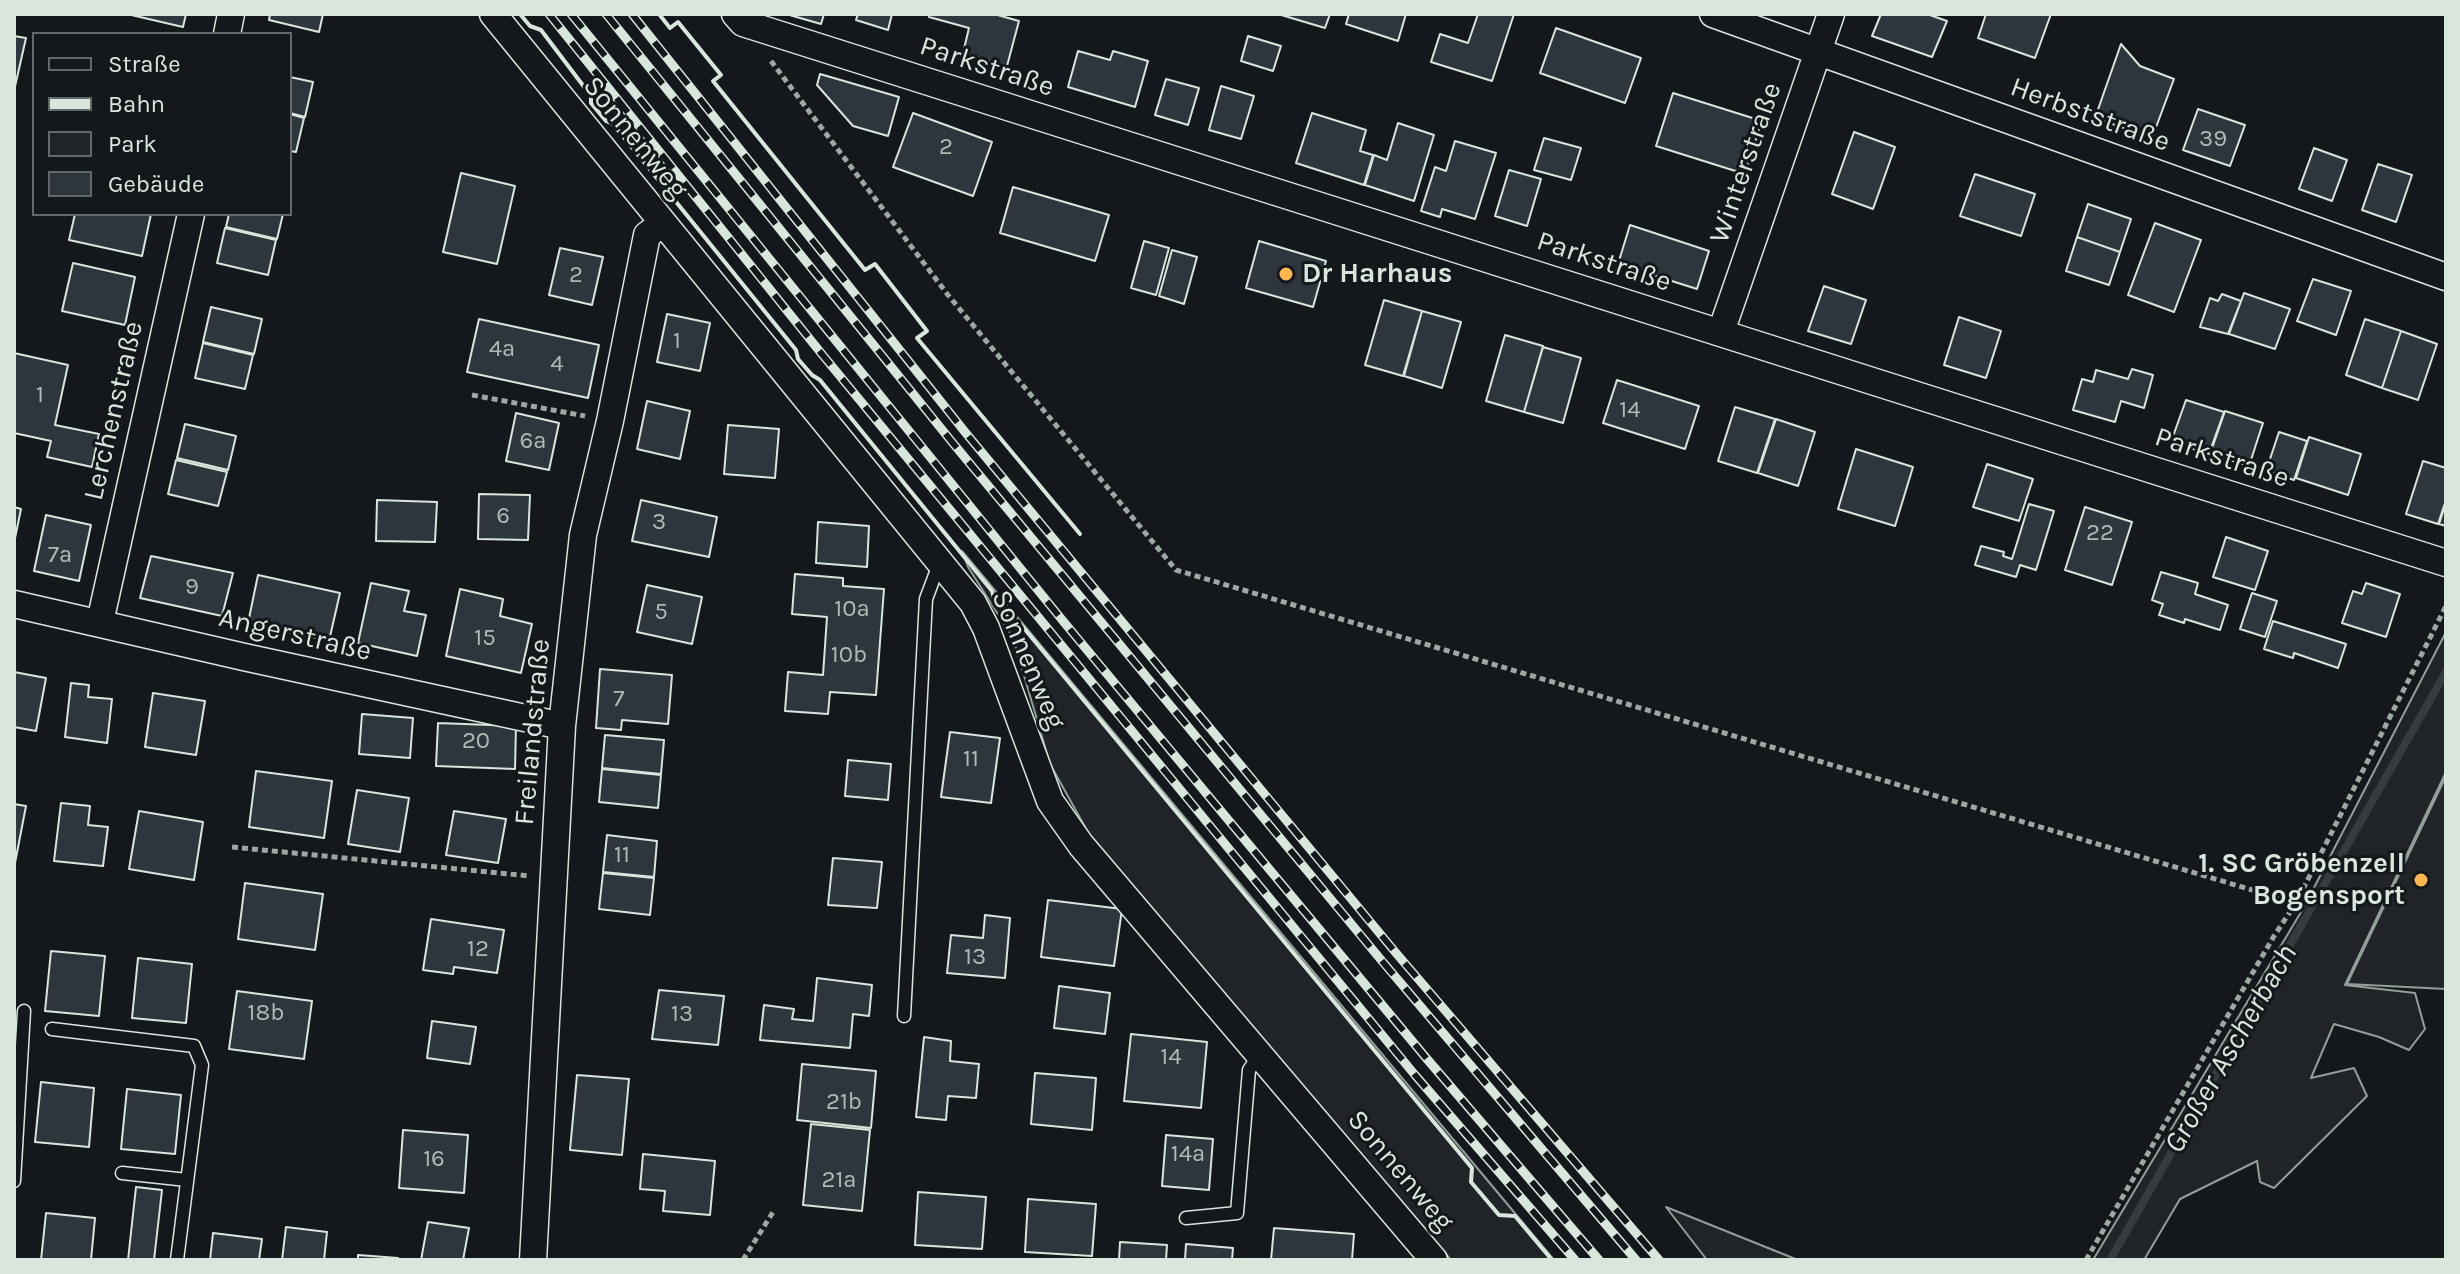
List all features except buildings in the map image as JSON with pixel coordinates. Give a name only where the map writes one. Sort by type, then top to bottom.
[{"type":"street","name":"Sonnenweg","points":[[493,14],[973,603],[986,628],[1050,801],[1081,845],[1434,1260]]},
{"type":"street","name":"Herbststraße","points":[[1713,14],[2446,277]]},
{"type":"street","name":"Winterstraße","points":[[1721,332],[1831,14]]},
{"type":"street","name":"Parkstraße","points":[[739,19],[2446,563]]},
{"type":"street","name":"Lerchenstraße","points":[[100,622],[191,216]]},
{"type":"street","name":"Freilandstraße","points":[[533,1260],[562,726],[583,535],[610,421],[647,235],[663,223]]},
{"type":"street","name":"Angerstraße","points":[[14,604],[562,726]]},
{"type":"lane","points":[[904,1016],[926,599],[935,575],[945,568]]},
{"type":"lane","points":[[14,1181],[24,1011]]},
{"type":"lane","points":[[52,1029],[194,1046],[202,1065],[177,1260]]},
{"type":"lane","points":[[1186,1218],[1237,1213],[1249,1070],[1260,1054]]},
{"type":"lane","points":[[122,1173],[187,1180]]},
{"type":"path","points":[[771,60],[948,295],[1176,570],[2296,903]]},
{"type":"path","points":[[472,395],[610,421]]},
{"type":"path","points":[[2086,1260],[2296,903],[2446,606]]},
{"type":"path","points":[[232,847],[554,879]]},
{"type":"path","points":[[743,1260],[773,1212]]},
{"type":"green space","points":[[962,551],[1554,1260],[1451,1260],[1094,843],[1050,764],[1013,638],[968,567]]},
{"type":"green space","points":[[2446,632],[2446,772],[2345,985],[2415,993],[2425,1029],[2409,1050],[2379,1037],[2334,1024],[2311,1078],[2354,1068],[2367,1096],[2274,1188],[2260,1182],[2257,1161],[2180,1199],[2144,1260],[2093,1260],[2304,907]]},
{"type":"green space","name":"1. SC Gröbenzell Bogensport","points":[[2446,776],[2446,989],[2347,984]]},
{"type":"green space","points":[[1666,1207],[1798,1260],[1707,1260]]},
{"type":"waterway","name":"Großer Ascherbach","points":[[2110,1260],[2446,672]]},
{"type":"railway","points":[[549,14],[821,353],[1415,1075],[1575,1260]]},
{"type":"railway","points":[[571,14],[1063,621],[1427,1059],[1599,1260]]},
{"type":"railway","points":[[606,14],[952,442],[1382,961],[1636,1260]]},
{"type":"railway","points":[[632,14],[965,432],[1396,953],[1659,1260]]},
{"type":"wall","points":[[520,14],[530,26],[541,30],[591,96],[591,103],[606,121],[613,124],[796,350],[798,359],[820,380],[992,591],[995,602],[1009,619],[1018,621],[1472,1168],[1471,1182],[1499,1215],[1515,1216],[1552,1260]]},
{"type":"wall","points":[[659,14],[670,28],[678,22],[721,75],[713,81],[865,270],[875,264],[927,331],[917,338],[1080,534]]},
{"type":"place","name":"Dr Harhaus","points":[[1286,274]]},
{"type":"place","name":"1. SC Gröbenzell Bogensport","points":[[2421,880]]}]
